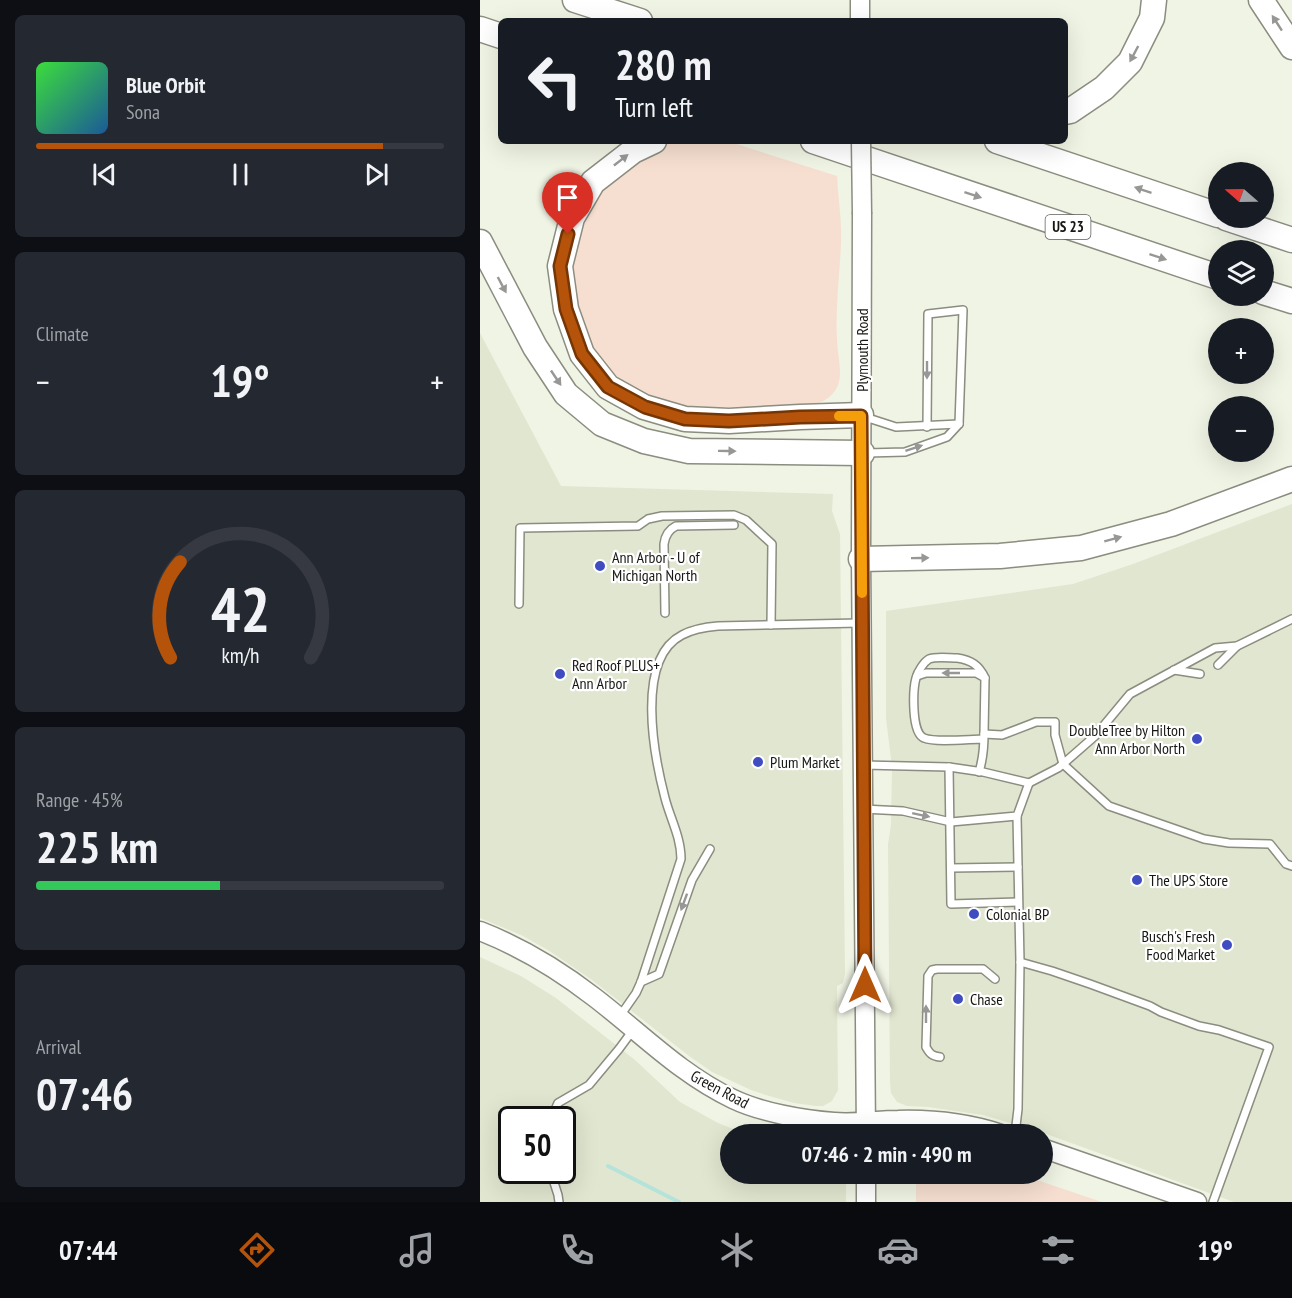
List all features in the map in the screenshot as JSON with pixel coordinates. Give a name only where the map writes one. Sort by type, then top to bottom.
[{"type":"highway","points":[[575,0],[631,18]]},
{"type":"highway","points":[[1068,111],[1104,88],[1130,62],[1152,18],[1154,0]]},
{"type":"highway","points":[[1261,0],[1292,47]]},
{"type":"highway","points":[[480,29],[498,35]]},
{"type":"highway","points":[[648,144],[633,151],[593,182],[572,218],[560,266],[566,309],[582,354],[608,387],[645,407],[685,419],[729,421],[861,416]]},
{"type":"highway","name":"US 23","points":[[822,144],[1208,274]]},
{"type":"highway","points":[[1007,144],[1208,212]]},
{"type":"highway","points":[[1256,228],[1292,240]]},
{"type":"highway","points":[[480,242],[547,366],[566,394],[602,424],[644,441],[689,451],[862,453]]},
{"type":"highway","points":[[1274,295],[1292,301]]},
{"type":"highway","points":[[861,559],[1000,556],[1081,548],[1171,524],[1292,479]]},
{"type":"main road","points":[[860,0],[860,18]]},
{"type":"main road","name":"Plymouth Road","points":[[861,144],[861,559],[866,1124]]},
{"type":"main road","name":"Green Road","points":[[480,931],[503,940],[542,962],[586,991],[680,1067],[733,1099],[759,1109],[845,1124]]},
{"type":"main road","name":"Green Road","points":[[883,1124],[900,1120],[958,1124]]},
{"type":"main road","points":[[1053,1152],[1197,1202]]},
{"type":"main road","points":[[866,1184],[867,1202]]},
{"type":"lane","points":[[862,453],[905,452],[947,437],[959,424],[963,310],[928,314],[927,426]]},
{"type":"lane","points":[[861,416],[896,427],[959,424]]},
{"type":"lane","points":[[519,604],[520,528],[638,526],[648,519],[662,516],[734,515],[746,519],[772,544],[771,625]]},
{"type":"lane","points":[[665,613],[664,544],[668,531],[676,526],[734,525]]},
{"type":"lane","points":[[1218,665],[1237,646],[1292,619]]},
{"type":"lane","points":[[619,1017],[641,982],[681,859],[678,838],[665,800],[655,755],[652,716],[657,665],[669,647],[681,636],[700,628],[862,623]]},
{"type":"lane","points":[[863,765],[949,767],[1029,783],[1058,768],[1095,736],[1130,694],[1215,648],[1237,646]]},
{"type":"lane","points":[[979,772],[984,752],[984,737],[985,678],[976,664],[966,659],[934,658],[927,660],[916,676],[915,687],[915,727],[924,738],[938,740],[984,737],[1002,735],[1036,722],[1055,722],[1055,735],[1063,764],[1109,806],[1204,838],[1229,843],[1270,844],[1286,864],[1292,866]]},
{"type":"lane","points":[[1174,670],[1200,674]]},
{"type":"lane","points":[[916,676],[926,673],[976,673],[985,678]]},
{"type":"lane","points":[[949,767],[951,904],[1018,902]]},
{"type":"lane","points":[[1016,1124],[1020,962],[1017,816],[1029,783]]},
{"type":"lane","points":[[863,809],[903,811],[951,822],[1017,816]]},
{"type":"lane","points":[[641,982],[659,974],[692,880],[710,849]]},
{"type":"lane","points":[[951,868],[1018,867]]},
{"type":"lane","points":[[1020,962],[1090,984],[1199,1026],[1219,1030],[1269,1047],[1213,1202]]},
{"type":"lane","points":[[940,1057],[933,1056],[926,1047],[928,976],[932,970],[983,969],[995,979]]},
{"type":"lane","points":[[557,1106],[558,1103],[589,1085],[633,1029]]},
{"type":"lane","points":[[553,1184],[559,1202]]},
{"type":"shaded area","points":[[736,144],[837,176],[841,234],[837,315],[840,374],[835,390],[824,400],[804,407],[695,407],[666,402],[625,384],[599,359],[575,321],[570,271],[579,225],[600,189],[659,145]]},
{"type":"shaded area","points":[[480,333],[561,486],[833,494],[832,511],[840,534],[845,973],[843,983],[837,986],[838,1090],[832,1101],[823,1106],[794,1103],[769,1096],[712,1072],[592,980],[548,950],[521,935],[480,918]]},
{"type":"shaded area","points":[[1292,504],[1292,1202],[1234,1202],[1053,1136],[1053,1124],[1014,1124],[983,1115],[907,1106],[897,1102],[891,1093],[888,845],[891,825],[892,767],[886,718],[886,611],[1073,584],[1133,564]]},
{"type":"shaded area","points":[[480,957],[521,976],[556,998],[635,1060],[680,1102],[721,1124],[720,1184],[846,1184],[846,1202],[480,1202]]},
{"type":"shaded area","points":[[916,1184],[1049,1184],[1102,1202],[916,1202]]},
{"type":"waterway","points":[[608,1166],[679,1202]]},
{"type":"slow traffic","points":[[839,416],[861,416],[862,593]]},
{"type":"place","name":"Ann Arbor - U of Michigan North","points":[[600,566]]},
{"type":"place","name":"Red Roof PLUS+ Ann Arbor","points":[[560,674]]},
{"type":"place","name":"DoubleTree by Hilton Ann Arbor North","points":[[1197,739]]},
{"type":"place","name":"Plum Market","points":[[758,762]]},
{"type":"place","name":"The UPS Store","points":[[1137,880]]},
{"type":"place","name":"Colonial BP","points":[[974,914]]},
{"type":"place","name":"Busch's Fresh Food Market","points":[[1227,945]]},
{"type":"place","name":"Chase","points":[[958,999]]},
{"type":"route","points":[[568,234],[560,266],[566,309],[582,354],[608,387],[645,407],[685,419],[729,421],[861,416],[865,985]]}]
